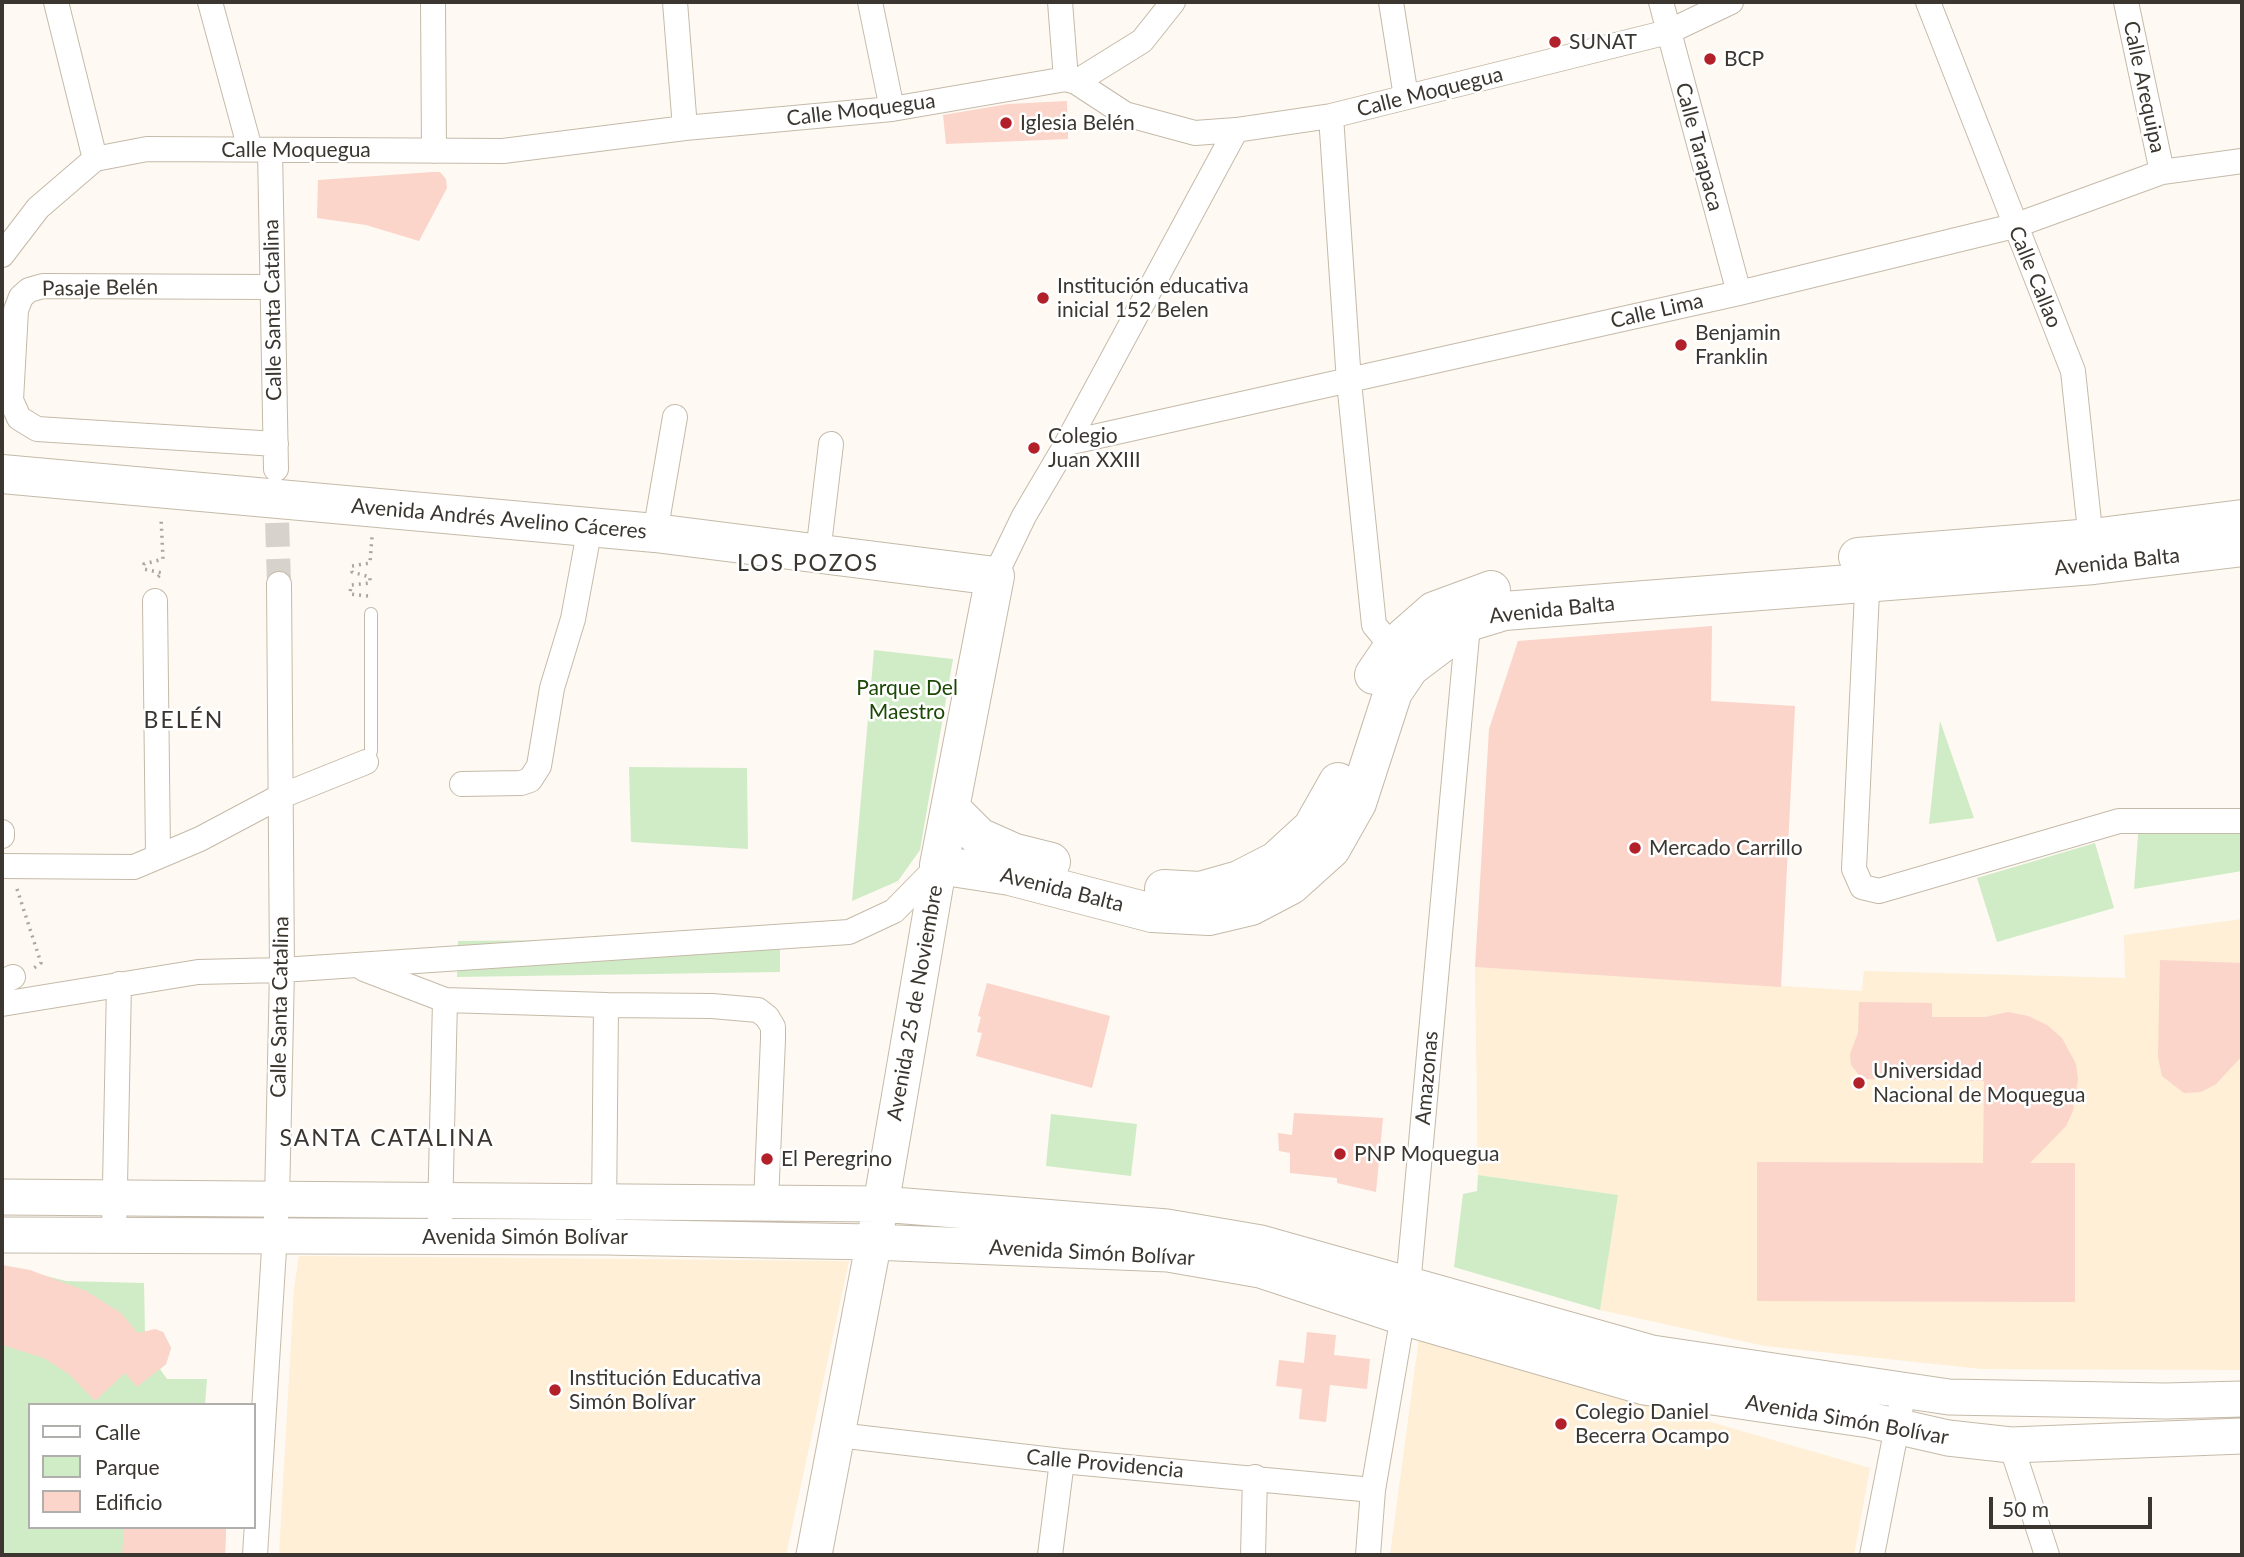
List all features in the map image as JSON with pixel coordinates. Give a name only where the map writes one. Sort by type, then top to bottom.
[{"type":"main road","name":"Avenida Andrés Avelino Cáceres","points":[[2,474],[588,538],[992,586]]},
{"type":"main road","name":"Avenida Andrés Avelino Cáceres","points":[[2,499],[373,531],[588,538],[656,533],[818,553],[992,586]]},
{"type":"main road","name":"Avenida Balta","points":[[2093,551],[2242,519]]},
{"type":"main road","name":"Avenida Balta","points":[[950,808],[979,837],[1015,853],[1153,888],[1200,891],[1239,880],[1276,860],[1312,828],[1335,790],[1375,674],[1401,657],[1434,611],[1469,610],[1500,586],[1868,569],[2093,551],[2242,547]]},
{"type":"main road","name":"Avenida 25 de Noviembre","points":[[814,1555],[881,1204],[939,865],[992,586]]},
{"type":"main road","name":"Avenida Balta","points":[[939,865],[1010,876],[1152,913],[1209,916],[1251,906],[1291,886],[1331,849],[1357,803],[1393,692],[1401,657]]},
{"type":"main road","name":"Avenida Simón Bolívar","points":[[2,1198],[881,1204],[1167,1227],[1261,1243],[1405,1302],[1644,1387],[1870,1420],[1899,1429],[2011,1445],[2242,1436]]},
{"type":"main road","name":"Avenida Simón Bolívar","points":[[2,1236],[274,1239],[604,1237],[872,1242],[1168,1254],[1260,1270],[1652,1353],[1904,1391],[1963,1398],[2242,1399]]},
{"type":"main road","points":[[1644,1387],[1652,1353]]},
{"type":"street","points":[[56,2],[95,159]]},
{"type":"street","name":"Calle Santa Catalina","points":[[210,2],[260,149],[271,287],[276,469]]},
{"type":"street","points":[[433,2],[434,151]]},
{"type":"street","points":[[675,2],[685,128]]},
{"type":"street","points":[[870,2],[892,109]]},
{"type":"street","points":[[1060,2],[1071,80],[1142,41],[1173,2]]},
{"type":"street","points":[[1391,2],[1406,97]]},
{"type":"street","name":"Calle Tarapaca","points":[[1661,2],[1739,293]]},
{"type":"street","name":"Calle Moquegua","points":[[2,255],[38,208],[95,159],[147,149],[503,151],[685,128],[892,109],[1071,80],[1125,114],[1195,133],[1236,130],[1331,117],[1668,32],[1731,2]]},
{"type":"street","name":"Calle Callao","points":[[1928,2],[2073,371],[2093,551]]},
{"type":"street","name":"Calle Arequipa","points":[[2126,2],[2162,172]]},
{"type":"street","points":[[1331,117],[1349,382],[1374,625],[1401,657]]},
{"type":"street","points":[[992,586],[1024,516],[1067,443],[1236,130]]},
{"type":"street","name":"Calle Lima","points":[[1067,443],[1739,293],[2014,226],[2162,172],[2242,161]]},
{"type":"street","name":"Pasaje Belén","points":[[271,287],[43,286],[29,290],[21,297],[16,310],[11,400],[19,418],[37,429],[276,443]]},
{"type":"street","points":[[656,533],[675,417]]},
{"type":"street","points":[[818,553],[831,444]]},
{"type":"street","points":[[462,783],[521,783],[530,780],[539,766],[552,688],[573,619],[588,538]]},
{"type":"street","points":[[1868,569],[1854,869],[1862,887],[1879,891],[2119,821],[2242,821]]},
{"type":"street","name":"Calle Santa Catalina","points":[[255,1555],[277,1201],[282,970],[279,584]]},
{"type":"street","points":[[153,590],[159,855]]},
{"type":"street","name":"Amazonas","points":[[1368,1555],[1373,1489],[1405,1302],[1469,610]]},
{"type":"street","points":[[6,867],[134,867],[200,839],[279,797],[366,762]]},
{"type":"street","points":[[2,1004],[198,972],[355,966],[849,932],[894,911],[939,865]]},
{"type":"street","points":[[355,966],[445,1000],[712,1006],[758,1010],[767,1017],[773,1027],[766,1202]]},
{"type":"street","points":[[114,1236],[119,984]]},
{"type":"street","points":[[440,1236],[445,1000]]},
{"type":"street","points":[[604,1237],[606,1005]]},
{"type":"street","points":[[1872,1555],[1899,1429],[1904,1391]]},
{"type":"street","name":"Calle Providencia","points":[[838,1435],[1062,1461],[1373,1489]]},
{"type":"street","points":[[2011,1445],[2048,1555]]},
{"type":"street","points":[[1050,1555],[1062,1461]]},
{"type":"street","points":[[1253,1555],[1255,1477]]},
{"type":"lane","points":[[366,762],[371,751],[371,614]]},
{"type":"path","points":[[153,590],[162,573],[144,569],[144,564],[163,559],[161,513]]},
{"type":"path","points":[[371,614],[372,597],[350,594],[351,585],[370,583],[370,577],[352,572],[352,566],[370,563],[373,531]]},
{"type":"path","points":[[6,867],[41,963],[29,970],[32,979],[47,981],[51,995]]},
{"type":"shaded area","name":"Universidad Nacional de Moquegua","points":[[2242,919],[2242,1370],[1982,1369],[1765,1346],[1600,1310],[1617,1195],[1478,1175],[1475,967],[1862,991],[1864,971],[2125,978],[2124,935]]},
{"type":"shaded area","name":"Institución Educativa Simón Bolívar","points":[[299,1256],[849,1261],[786,1555],[279,1555],[294,1289]]},
{"type":"shaded area","name":"Colegio Daniel Becerra Ocampo","points":[[1419,1338],[1870,1468],[1854,1555],[1390,1555]]},
{"type":"green space","name":"Parque Del Maestro","points":[[874,650],[953,659],[920,850],[898,881],[852,901]]},
{"type":"green space","points":[[1940,721],[1974,818],[1929,824]]},
{"type":"green space","points":[[629,767],[747,768],[748,849],[631,842]]},
{"type":"green space","points":[[2139,822],[2242,824],[2242,871],[2134,889]]},
{"type":"green space","points":[[2095,843],[2114,908],[1997,942],[1977,878]]},
{"type":"green space","points":[[780,938],[780,972],[457,977],[458,941]]},
{"type":"green space","points":[[1051,1114],[1137,1124],[1131,1176],[1046,1166]]},
{"type":"green space","points":[[1478,1175],[1618,1195],[1600,1310],[1454,1267],[1463,1194],[1477,1191]]},
{"type":"green space","points":[[2,1265],[66,1281],[144,1283],[145,1333],[163,1332],[171,1348],[166,1364],[160,1369],[167,1379],[207,1379],[205,1403],[28,1403],[28,1529],[226,1529],[225,1555],[2,1555]]},
{"type":"building","name":"Iglesia Belén","points":[[1067,101],[1068,139],[946,144],[943,115],[1008,104]]},
{"type":"building","points":[[440,172],[446,179],[447,188],[419,241],[366,225],[317,218],[318,180]]},
{"type":"building","name":"Mercado Carrillo","points":[[1712,626],[1711,701],[1795,706],[1781,987],[1475,967],[1489,729],[1518,641]]},
{"type":"building","points":[[2160,960],[2242,963],[2242,1056],[2216,1084],[2201,1092],[2184,1093],[2162,1076],[2158,1057]]},
{"type":"building","points":[[987,983],[1110,1016],[1092,1088],[976,1056],[982,1033],[977,1032],[981,1017],[978,1016]]},
{"type":"building","points":[[1859,1002],[1932,1003],[1932,1017],[1985,1017],[2008,1012],[2028,1016],[2047,1025],[2062,1038],[2076,1064],[2078,1079],[2073,1111],[2066,1126],[2030,1163],[2075,1163],[2075,1302],[1757,1301],[1757,1162],[1983,1163],[1984,1081],[1862,1079],[1851,1065],[1850,1054],[1858,1033]]},
{"type":"building","points":[[1294,1113],[1383,1118],[1376,1192],[1337,1183],[1337,1178],[1290,1173],[1290,1153],[1279,1151],[1278,1133],[1292,1135]]},
{"type":"building","points":[[2,1265],[30,1270],[86,1291],[121,1313],[138,1333],[155,1329],[163,1332],[171,1348],[166,1364],[137,1387],[125,1373],[95,1401],[70,1375],[44,1358],[2,1345]]},
{"type":"building","points":[[1307,1332],[1336,1335],[1334,1355],[1370,1359],[1367,1389],[1330,1385],[1326,1422],[1299,1419],[1302,1389],[1276,1386],[1279,1360],[1304,1363]]},
{"type":"building","points":[[124,1529],[226,1529],[225,1555],[122,1555]]},
{"type":"tunnel","points":[[276,487],[279,584]]},
{"type":"place","name":"SUNAT","points":[[1555,42]]},
{"type":"place","name":"BCP","points":[[1710,59]]},
{"type":"place","name":"Iglesia Belén","points":[[1006,123]]},
{"type":"place","name":"Institución educativa inicial 152 Belen","points":[[1043,298]]},
{"type":"place","name":"Benjamin Franklin","points":[[1681,345]]},
{"type":"place","name":"Colegio Juan XXIII","points":[[1034,448]]},
{"type":"place","name":"Mercado Carrillo","points":[[1635,848]]},
{"type":"place","name":"Universidad Nacional de Moquegua","points":[[1859,1083]]},
{"type":"place","name":"PNP Moquegua","points":[[1340,1154]]},
{"type":"place","name":"El Peregrino","points":[[767,1159]]},
{"type":"place","name":"Institución Educativa Simón Bolívar","points":[[555,1390]]},
{"type":"place","name":"Colegio Daniel Becerra Ocampo","points":[[1561,1424]]},
{"type":"district","name":"LOS POZOS","points":[[808,564]]},
{"type":"district","name":"BELÉN","points":[[184,721]]},
{"type":"district","name":"SANTA CATALINA","points":[[387,1139]]}]
